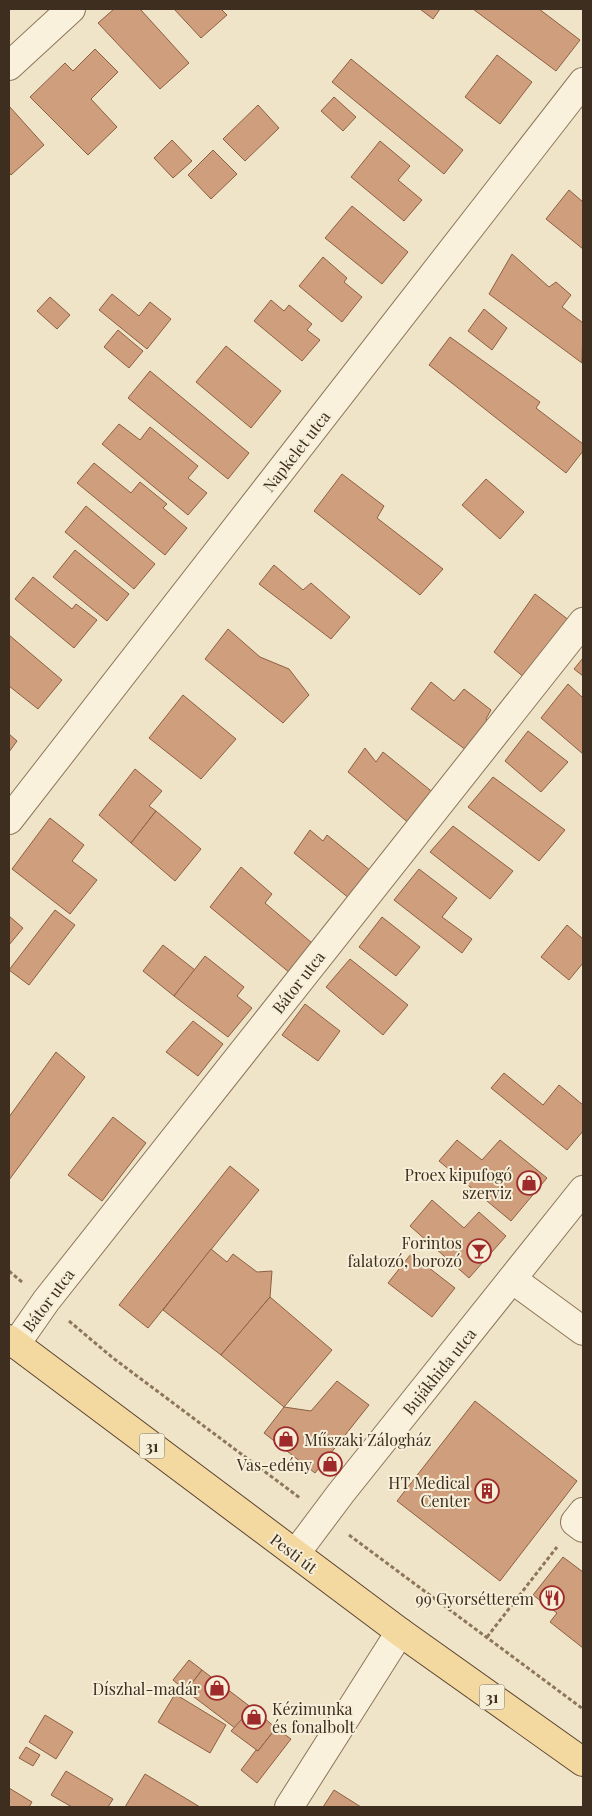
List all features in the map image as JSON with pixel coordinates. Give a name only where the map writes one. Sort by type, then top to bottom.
[{"type":"main road","name":"Pesti út","points":[[12,1341],[400,1632],[583,1762]]},
{"type":"street","points":[[9,66],[71,9]]},
{"type":"street","name":"Napkelet utca","points":[[9,820],[583,82]]},
{"type":"street","name":"Bátor utca","points":[[12,1341],[46,1301],[583,622]]},
{"type":"street","name":"Bujákhida utca","points":[[296,1554],[341,1493],[583,1190]]},
{"type":"street","points":[[512,1278],[583,1331]]},
{"type":"street","points":[[290,1807],[400,1632]]},
{"type":"path","points":[[487,1637],[581,1521]]},
{"type":"building","points":[[114,9],[140,9],[189,63],[160,89],[98,23]]},
{"type":"building","points":[[174,9],[221,9],[227,15],[201,38]]},
{"type":"building","points":[[420,9],[440,9],[433,19]]},
{"type":"building","points":[[473,9],[539,9],[580,40],[556,71]]},
{"type":"building","points":[[95,49],[118,72],[91,99],[117,127],[88,155],[30,97],[65,63],[73,71]]},
{"type":"building","points":[[497,55],[532,82],[500,124],[465,97]]},
{"type":"building","points":[[351,59],[463,150],[444,174],[332,82]]},
{"type":"building","points":[[334,97],[356,117],[343,131],[321,111]]},
{"type":"building","points":[[258,105],[279,128],[245,161],[223,139]]},
{"type":"building","points":[[9,106],[44,145],[11,175],[9,172]]},
{"type":"building","points":[[172,140],[192,161],[173,178],[154,158]]},
{"type":"building","points":[[380,141],[410,166],[398,180],[422,200],[404,221],[351,177]]},
{"type":"building","points":[[213,150],[237,174],[211,199],[188,175]]},
{"type":"building","points":[[569,190],[583,202],[583,249],[546,219]]},
{"type":"building","points":[[352,206],[408,252],[382,284],[325,238]]},
{"type":"building","points":[[512,254],[549,287],[556,282],[571,295],[562,307],[583,323],[582,363],[489,294]]},
{"type":"building","points":[[323,257],[347,278],[344,282],[362,297],[342,322],[299,286]]},
{"type":"building","points":[[112,294],[139,316],[150,302],[171,319],[147,349],[99,310]]},
{"type":"building","points":[[50,297],[70,315],[57,329],[37,311]]},
{"type":"building","points":[[271,300],[284,311],[289,305],[312,324],[307,330],[320,340],[302,361],[254,321]]},
{"type":"building","points":[[484,309],[507,328],[492,350],[468,331]]},
{"type":"building","points":[[118,330],[143,351],[129,368],[104,347]]},
{"type":"building","points":[[450,337],[540,402],[536,408],[583,444],[583,451],[566,473],[429,365]]},
{"type":"building","points":[[226,346],[281,391],[251,428],[196,382]]},
{"type":"building","points":[[150,371],[249,453],[228,479],[128,398]]},
{"type":"building","points":[[119,424],[140,440],[150,427],[198,466],[188,478],[207,493],[188,515],[102,444]]},
{"type":"building","points":[[94,463],[131,493],[140,482],[167,504],[163,508],[187,528],[165,555],[77,483]]},
{"type":"building","points":[[342,474],[384,506],[377,518],[443,569],[420,595],[314,511]]},
{"type":"building","points":[[486,479],[524,512],[500,539],[462,505]]},
{"type":"building","points":[[86,506],[155,564],[134,589],[65,532]]},
{"type":"building","points":[[75,550],[129,594],[107,621],[53,577]]},
{"type":"building","points":[[274,565],[303,590],[311,583],[350,617],[331,639],[259,584]]},
{"type":"building","points":[[33,577],[72,609],[76,604],[97,620],[74,648],[15,599]]},
{"type":"building","points":[[535,594],[570,621],[526,679],[494,652]]},
{"type":"building","points":[[228,629],[260,657],[289,669],[309,695],[283,723],[205,659]]},
{"type":"building","points":[[9,635],[62,680],[38,709],[9,686]]},
{"type":"building","points":[[583,658],[583,676],[574,669]]},
{"type":"building","points":[[431,682],[454,701],[464,689],[491,710],[486,719],[490,725],[470,753],[411,709]]},
{"type":"building","points":[[568,684],[583,698],[583,754],[541,718]]},
{"type":"building","points":[[183,695],[236,739],[201,779],[149,738]]},
{"type":"building","points":[[528,731],[568,762],[541,792],[505,761]]},
{"type":"building","points":[[9,734],[17,741],[9,752]]},
{"type":"building","points":[[365,748],[376,762],[383,752],[435,794],[411,825],[348,772]]},
{"type":"building","points":[[135,769],[162,791],[149,806],[156,811],[131,843],[99,815]]},
{"type":"building","points":[[493,777],[565,830],[539,861],[468,807]]},
{"type":"building","points":[[156,811],[201,849],[175,881],[131,843]]},
{"type":"building","points":[[50,818],[84,845],[72,861],[97,880],[70,914],[12,869]]},
{"type":"building","points":[[453,826],[513,871],[490,899],[430,852]]},
{"type":"building","points":[[310,830],[323,841],[327,835],[371,871],[350,899],[294,853]]},
{"type":"building","points":[[241,867],[272,894],[265,903],[312,943],[290,973],[210,907]]},
{"type":"building","points":[[419,869],[457,898],[442,917],[472,939],[462,953],[394,900]]},
{"type":"building","points":[[55,910],[75,925],[29,985],[9,970]]},
{"type":"building","points":[[9,916],[23,928],[9,945]]},
{"type":"building","points":[[382,917],[420,947],[396,976],[359,947]]},
{"type":"building","points":[[567,925],[583,939],[583,963],[569,980],[541,957]]},
{"type":"building","points":[[163,945],[195,970],[174,996],[143,971]]},
{"type":"building","points":[[205,956],[244,987],[237,996],[252,1008],[228,1037],[174,996]]},
{"type":"building","points":[[350,959],[408,1005],[383,1035],[326,987]]},
{"type":"building","points":[[305,1004],[340,1031],[318,1061],[282,1035]]},
{"type":"building","points":[[193,1021],[223,1044],[198,1076],[166,1052]]},
{"type":"building","points":[[56,1052],[85,1077],[9,1180],[9,1117]]},
{"type":"building","points":[[504,1073],[543,1105],[559,1085],[583,1105],[583,1131],[567,1150],[491,1088]]},
{"type":"building","points":[[113,1117],[146,1143],[102,1201],[68,1175]]},
{"type":"building","points":[[457,1140],[482,1160],[500,1140],[547,1178],[511,1221],[439,1161]]},
{"type":"building","points":[[230,1166],[259,1190],[148,1328],[119,1305]]},
{"type":"building","points":[[432,1200],[464,1228],[479,1212],[506,1236],[469,1278],[410,1226]]},
{"type":"building","points":[[211,1249],[227,1262],[233,1254],[257,1272],[272,1271],[270,1297],[221,1355],[163,1310]]},
{"type":"building","points":[[411,1254],[455,1288],[432,1317],[388,1283]]},
{"type":"building","points":[[270,1297],[332,1350],[284,1407],[221,1355]]},
{"type":"building","points":[[337,1381],[369,1405],[315,1473],[264,1433],[284,1407],[311,1411]]},
{"type":"building","name":"HT Medical Center","points":[[475,1401],[577,1481],[500,1581],[397,1501]]},
{"type":"building","points":[[563,1557],[583,1572],[583,1648],[550,1622],[557,1613],[533,1595]]},
{"type":"building","points":[[189,1660],[202,1670],[186,1691],[173,1680]]},
{"type":"building","points":[[202,1670],[252,1708],[235,1728],[186,1691]]},
{"type":"building","points":[[175,1694],[226,1725],[210,1753],[158,1722]]},
{"type":"building","points":[[252,1708],[276,1728],[258,1751],[231,1731]]},
{"type":"building","points":[[45,1715],[73,1732],[56,1759],[29,1742]]},
{"type":"building","points":[[276,1728],[291,1739],[257,1783],[241,1770]]},
{"type":"building","points":[[26,1747],[40,1755],[33,1766],[19,1758]]},
{"type":"building","points":[[66,1771],[113,1799],[108,1807],[72,1807],[51,1795]]},
{"type":"building","points":[[145,1774],[200,1807],[125,1807]]},
{"type":"building","points":[[9,1788],[32,1802],[29,1807],[9,1807]]},
{"type":"building","points":[[334,1790],[361,1807],[323,1807]]},
{"type":"place","name":"Proex kipufogó szerviz","points":[[529,1183]]},
{"type":"place","name":"Forintos falatozó, borozó","points":[[479,1251]]},
{"type":"place","name":"Műszaki Zálogház","points":[[286,1439]]},
{"type":"place","name":"Vas-edény","points":[[330,1464]]},
{"type":"place","name":"HT Medical Center","points":[[487,1491]]},
{"type":"place","name":"99 Gyorsétterem","points":[[552,1598]]},
{"type":"place","name":"Díszhal-madár","points":[[217,1688]]},
{"type":"place","name":"Kézimunka és fonalbolt","points":[[254,1717]]}]
